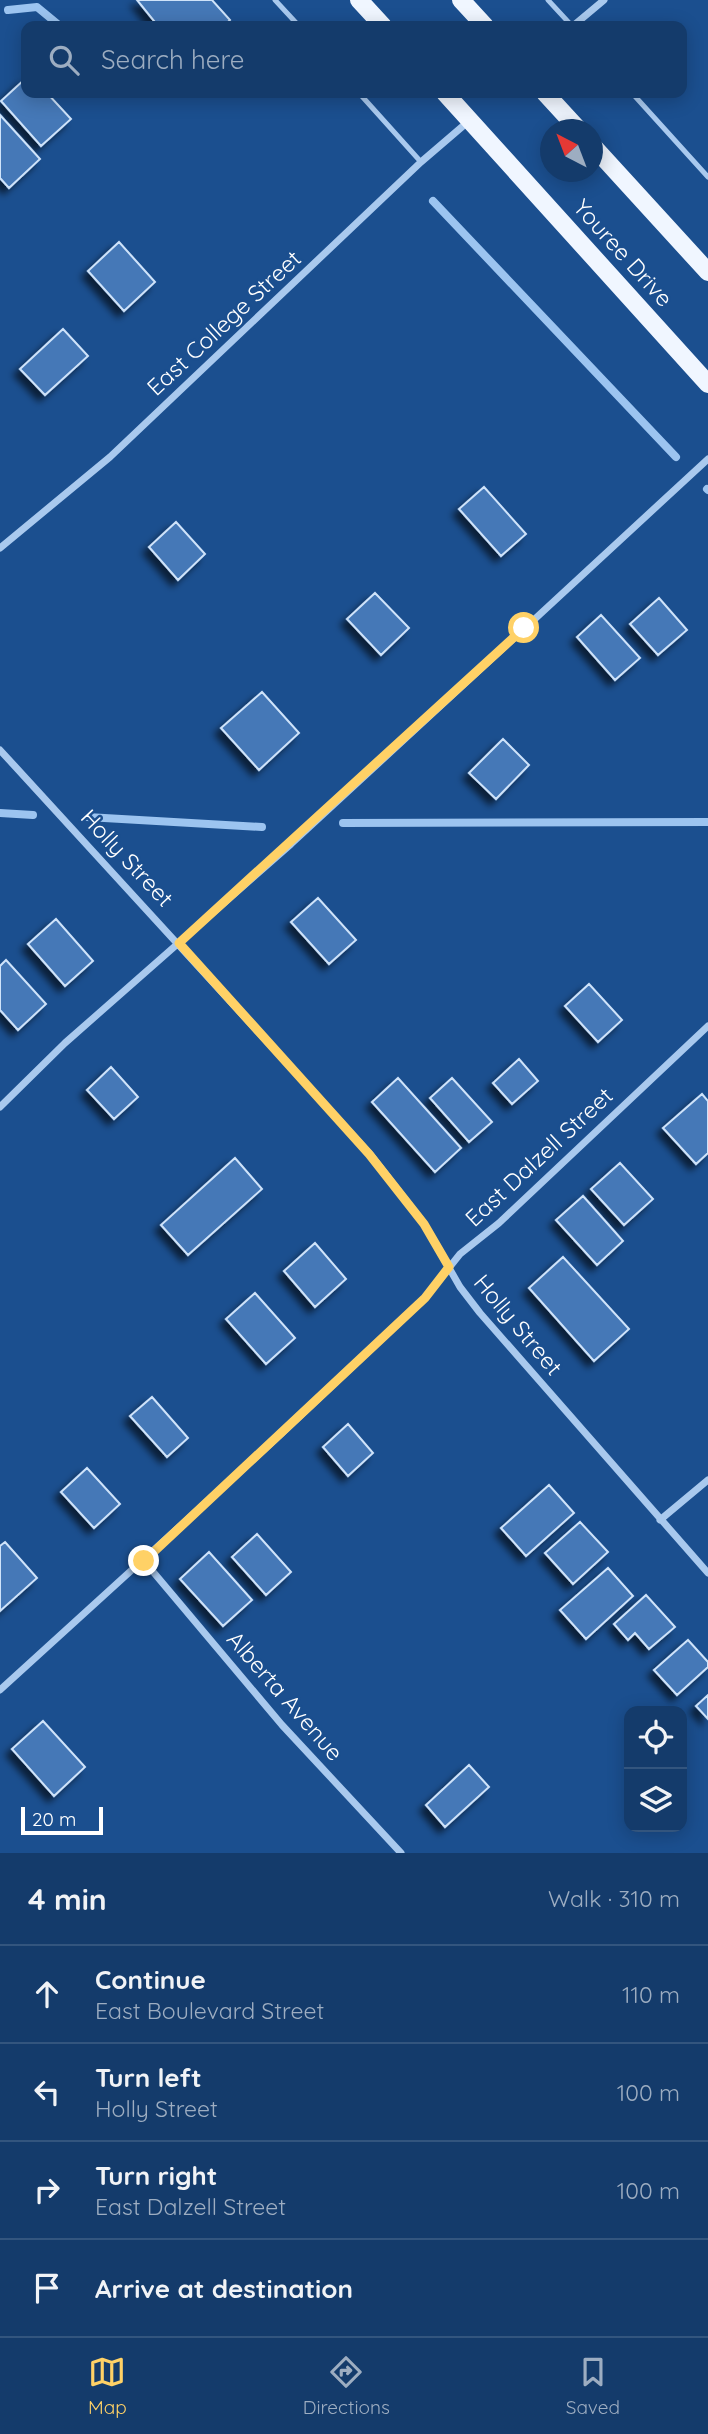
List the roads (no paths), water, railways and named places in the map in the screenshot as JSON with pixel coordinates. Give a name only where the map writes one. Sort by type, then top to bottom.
[{"type":"main road","points":[[359,0],[378,21]]},
{"type":"main road","points":[[461,0],[480,21]]},
{"type":"main road","name":"Youree Drive","points":[[450,98],[708,384]]},
{"type":"main road","points":[[550,98],[569,119]]},
{"type":"main road","points":[[603,156],[708,272]]},
{"type":"street","points":[[578,21],[604,0]]},
{"type":"street","name":"East College Street","points":[[0,548],[110,457],[421,162],[470,120]]},
{"type":"street","points":[[0,1107],[65,1043],[301,835],[708,458]]},
{"type":"street","name":"Holly Street","points":[[0,750],[369,1154],[424,1224],[480,1313],[708,1573]]},
{"type":"street","name":"East Dalzell Street","points":[[0,1690],[144,1561],[425,1298],[449,1267],[708,1026]]},
{"type":"street","points":[[660,1520],[708,1480]]},
{"type":"street","name":"Alberta Avenue","points":[[144,1561],[282,1725],[401,1853]]},
{"type":"lane","points":[[275,0],[294,21]]},
{"type":"lane","points":[[548,0],[567,21]]},
{"type":"lane","points":[[363,98],[421,162]]},
{"type":"lane","points":[[637,98],[708,177]]},
{"type":"waterway","points":[[8,10],[37,7],[54,21]]},
{"type":"waterway","points":[[433,201],[676,457]]},
{"type":"waterway","points":[[0,813],[33,815]]},
{"type":"waterway","points":[[87,817],[262,827]]},
{"type":"waterway","points":[[343,823],[708,822]]}]
